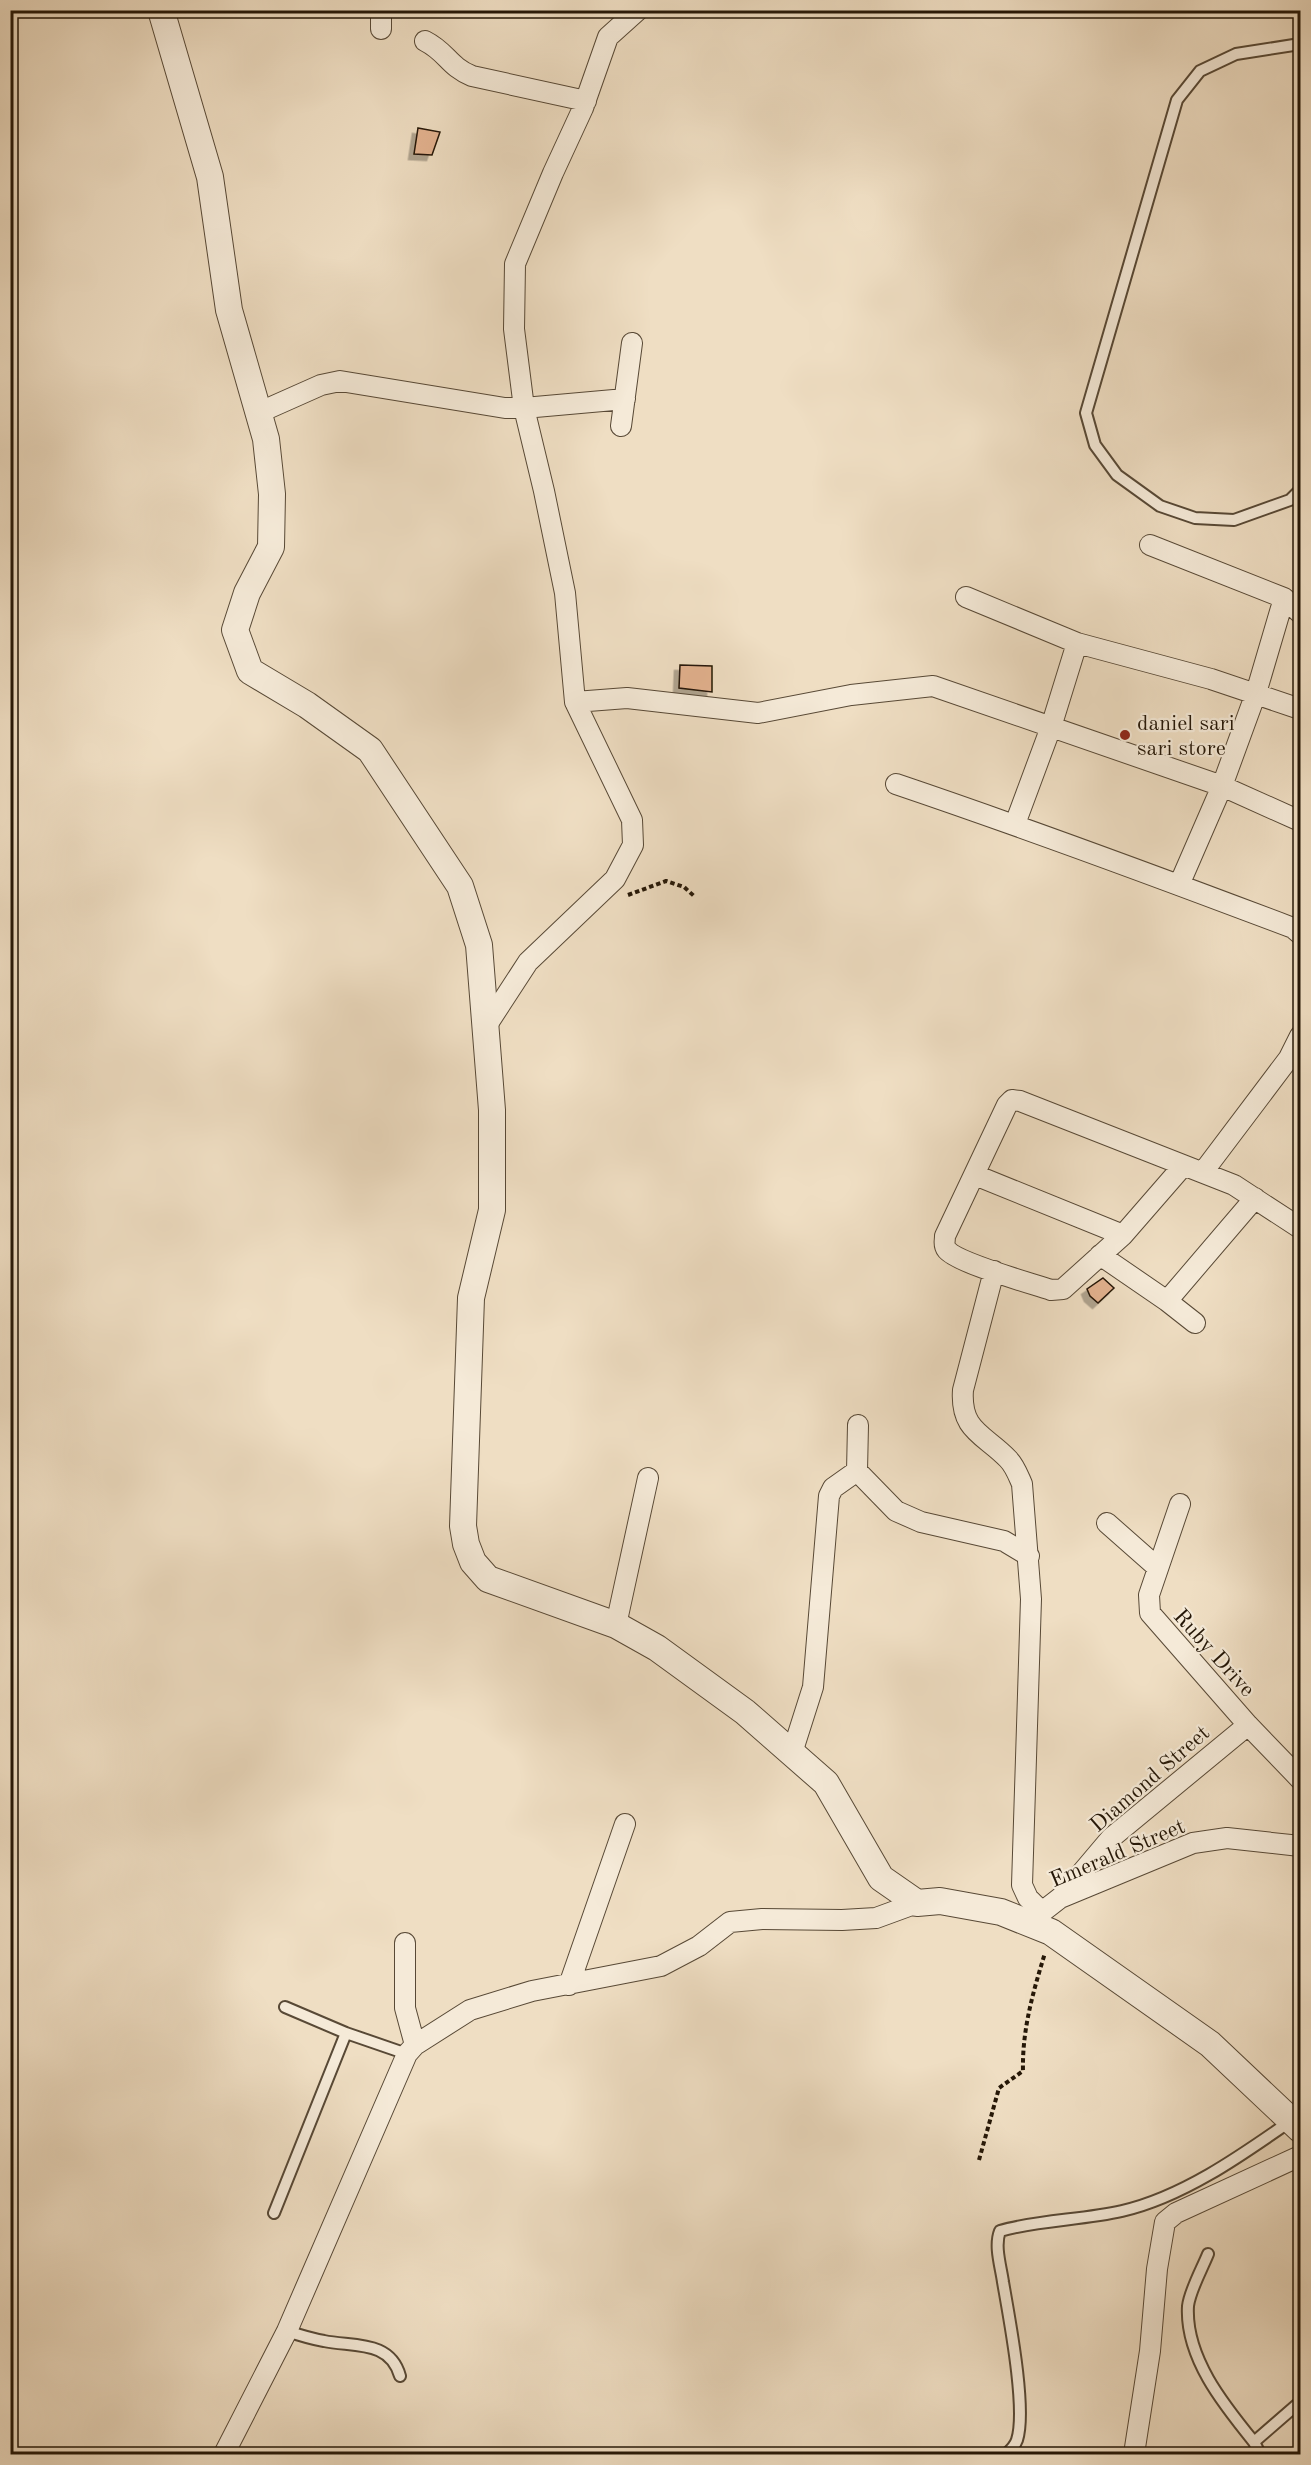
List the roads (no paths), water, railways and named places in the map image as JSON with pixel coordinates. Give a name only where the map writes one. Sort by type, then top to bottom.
[{"type":"street","points":[[161,10],[210,177],[229,310],[266,439],[272,494],[271,547],[247,593],[236,630],[250,671],[307,705],[370,750],[460,886],[479,945],[492,1110],[492,1210],[471,1298],[464,1526],[466,1544],[473,1562],[488,1579],[616,1625],[657,1648],[745,1712],[826,1783],[881,1878],[917,1903]]},
{"type":"street","points":[[485,1028],[528,962],[615,879],[633,845],[632,820],[575,702],[565,593],[524,408],[514,328],[515,264],[553,172],[586,101],[608,37],[638,10]]},
{"type":"street","points":[[425,41],[440,48],[457,70],[472,76],[586,101]]},
{"type":"street","points":[[621,426],[632,343]]},
{"type":"street","points":[[258,412],[321,385],[340,381],[504,408],[625,399]]},
{"type":"street","points":[[1150,545],[1284,597],[1300,613]]},
{"type":"street","points":[[966,597],[1077,643],[1256,693],[1300,709]]},
{"type":"street","points":[[1179,885],[1222,786],[1256,693],[1284,597]]},
{"type":"street","points":[[1015,824],[1051,727],[1077,643]]},
{"type":"street","points":[[575,702],[627,698],[758,713],[851,695],[933,686],[1222,786],[1300,821]]},
{"type":"street","points":[[896,784],[1015,824],[1293,928],[1300,934]]},
{"type":"street","points":[[1203,1172],[1295,1062],[1300,1036]]},
{"type":"street","points":[[1183,1166],[1123,1235],[1058,1290],[1051,1290],[970,1264],[948,1251],[944,1245],[945,1236],[1007,1105],[1012,1100],[1020,1101],[1234,1185],[1298,1222]]},
{"type":"street","points":[[975,1175],[1123,1235]]},
{"type":"street","points":[[1167,1301],[1255,1198]]},
{"type":"street","points":[[1100,1256],[1167,1301],[1195,1323]]},
{"type":"street","points":[[994,1270],[962,1401],[964,1416],[975,1432],[1008,1459],[1016,1469],[1022,1484],[1031,1599],[1022,1885],[1041,1923]]},
{"type":"street","points":[[858,1425],[857,1471],[896,1511],[921,1522],[1004,1541],[1029,1556]]},
{"type":"street","points":[[792,1753],[813,1686],[829,1496],[833,1488],[857,1471]]},
{"type":"street","points":[[616,1625],[648,1478]]},
{"type":"street","name":"Ruby Drive","points":[[1180,1504],[1149,1595],[1150,1613],[1248,1725],[1300,1779]]},
{"type":"street","points":[[1107,1523],[1158,1568]]},
{"type":"street","name":"Diamond Street","points":[[1060,1898],[1111,1838],[1248,1725]]},
{"type":"street","points":[[569,1985],[625,1824]]},
{"type":"street","name":"Emerald Street","points":[[1041,1923],[1060,1898],[1193,1843],[1227,1838],[1300,1846]]},
{"type":"street","points":[[411,2050],[470,2010],[532,1991],[661,1966],[699,1946],[730,1922],[762,1918],[842,1920],[876,1918],[917,1903],[940,1900],[1001,1912],[1041,1923],[1210,2044],[1296,2125]]},
{"type":"street","points":[[224,2454],[287,2331],[411,2050],[405,2008],[405,1943]]},
{"type":"street","points":[[1134,2454],[1150,2351],[1157,2269],[1165,2222],[1176,2213],[1300,2156]]},
{"type":"lane","points":[[1300,44],[1236,54],[1200,71],[1177,100],[1086,413],[1095,445],[1117,475],[1160,506],[1195,518],[1234,520],[1290,500],[1300,490]]},
{"type":"lane","points":[[285,2007],[346,2033],[411,2050]]},
{"type":"lane","points":[[274,2213],[346,2033]]},
{"type":"lane","points":[[1006,2454],[1013,2448],[1017,2439],[1020,2407],[999,2255],[997,2237],[1000,2231],[1124,2211],[1160,2200],[1296,2125]]},
{"type":"lane","points":[[1208,2254],[1188,2304],[1189,2333],[1213,2391],[1254,2442],[1260,2454]]},
{"type":"lane","points":[[287,2331],[324,2341],[369,2347],[385,2353],[397,2364],[400,2376]]},
{"type":"lane","points":[[1254,2442],[1300,2402]]},
{"type":"place","name":"daniel sari sari store","points":[[1125,735]]}]
